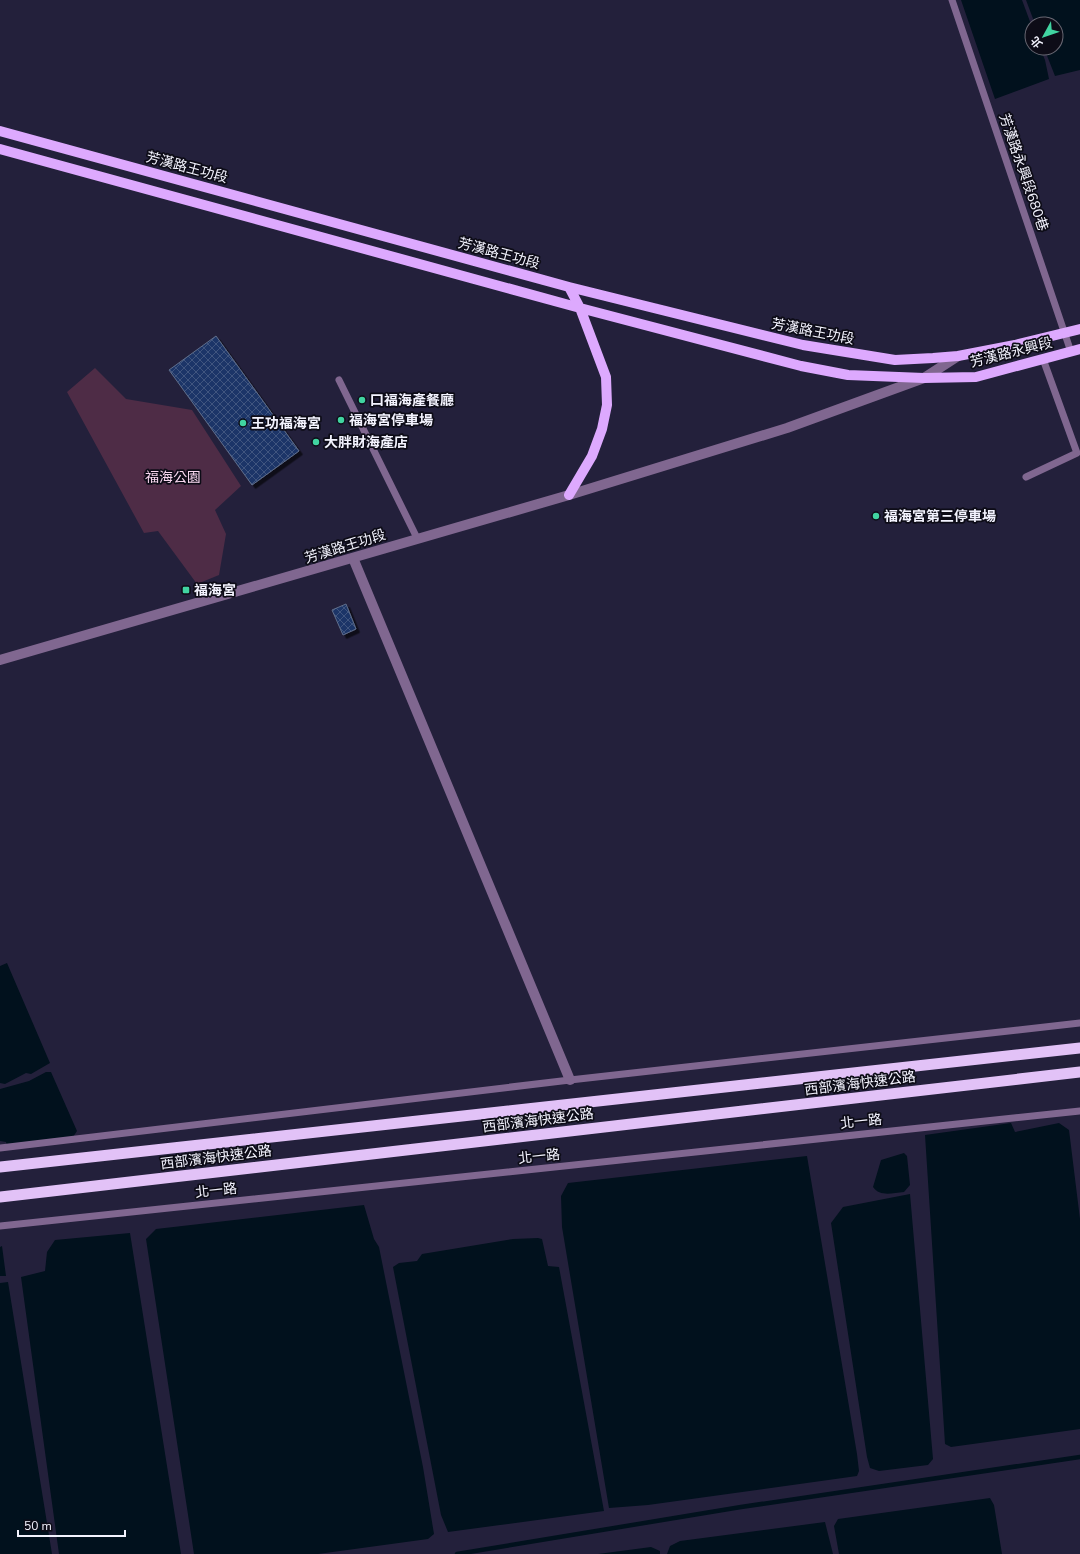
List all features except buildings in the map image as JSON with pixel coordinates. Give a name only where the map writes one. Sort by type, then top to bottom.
[{"type":"highway","name":"西部濱海快速公路","points":[[0,1168],[1080,1048]]},
{"type":"highway","name":"西部濱海快速公路","points":[[0,1197],[1080,1072]]},
{"type":"main road","name":"芳漢路王功段","points":[[0,131],[569,287],[803,345],[895,360],[958,356]]},
{"type":"main road","points":[[0,149],[580,308],[801,366],[848,375],[924,378]]},
{"type":"main road","points":[[569,287],[580,308],[606,377],[607,406],[602,429],[592,456],[569,495]]},
{"type":"main road","name":"芳漢路永興段","points":[[958,356],[1015,345],[1080,329]]},
{"type":"main road","name":"芳漢路永興段","points":[[924,378],[976,377],[1075,350]]},
{"type":"street","name":"芳漢路王功段","points":[[0,660],[569,495],[787,428],[924,378],[958,356]]},
{"type":"street","points":[[353,558],[570,1080]]},
{"type":"lane","name":"芳漢路永興段680巷","points":[[952,0],[1065,333],[1075,350]]},
{"type":"lane","points":[[1026,477],[1077,453],[1043,359]]},
{"type":"lane","points":[[339,380],[417,538]]},
{"type":"lane","points":[[0,1148],[570,1080],[1080,1023]]},
{"type":"lane","name":"北一路","points":[[0,1226],[1080,1111]]},
{"type":"green space","name":"福海公園","points":[[95,368],[126,399],[192,410],[241,486],[215,510],[226,534],[219,575],[197,584],[158,531],[144,533],[67,392]]},
{"type":"water","points":[[961,0],[1022,0],[1028,16],[1024,16],[1024,56],[1043,56],[1045,60],[1049,79],[995,99]]},
{"type":"water","points":[[1026,0],[1080,0],[1080,70],[1055,76],[1047,56],[1064,56],[1064,16],[1032,16]]},
{"type":"water","points":[[7,963],[50,1063],[31,1074],[26,1073],[5,1084],[0,1083],[0,966]]},
{"type":"water","points":[[46,1072],[51,1072],[77,1131],[73,1137],[7,1146],[6,1142],[0,1141],[0,1089],[29,1081]]},
{"type":"water","points":[[1011,1123],[1015,1132],[1059,1123],[1069,1130],[1080,1219],[1080,1429],[951,1447],[945,1444],[925,1135]]},
{"type":"water","points":[[904,1153],[907,1156],[910,1185],[904,1192],[887,1194],[876,1190],[873,1187],[881,1160]]},
{"type":"water","points":[[807,1156],[857,1454],[859,1471],[857,1476],[648,1505],[609,1508],[562,1227],[561,1196],[568,1183]]},
{"type":"water","points":[[910,1194],[933,1459],[928,1465],[879,1471],[870,1468],[867,1457],[831,1223],[843,1207]]},
{"type":"water","points":[[364,1205],[374,1239],[379,1247],[423,1467],[434,1534],[428,1539],[318,1554],[194,1554],[146,1239],[156,1229]]},
{"type":"water","points":[[130,1233],[181,1554],[59,1554],[21,1277],[45,1271],[47,1252],[55,1240]]},
{"type":"water","points":[[513,1239],[542,1239],[548,1266],[559,1267],[604,1511],[448,1532],[441,1515],[393,1267],[399,1263],[417,1261],[422,1254]]},
{"type":"water","points":[[2,1246],[6,1276],[0,1276],[0,1247]]},
{"type":"water","points":[[8,1282],[52,1554],[0,1554],[0,1283]]},
{"type":"water","points":[[990,1498],[994,1505],[1002,1554],[839,1554],[834,1526],[838,1519]]},
{"type":"water","points":[[825,1522],[833,1554],[667,1554],[670,1546],[680,1541]]},
{"type":"water","points":[[651,1547],[660,1551],[660,1554],[598,1554]]},
{"type":"waterway","points":[[457,1554],[741,1507],[1080,1457]]},
{"type":"place","name":"口福海產餐廳","points":[[362,400]]},
{"type":"place","name":"福海宮停車場","points":[[341,420]]},
{"type":"place","name":"王功福海宮","points":[[243,423]]},
{"type":"place","name":"大胖財海產店","points":[[316,442]]},
{"type":"place","name":"福海宮第三停車場","points":[[876,516]]},
{"type":"place","name":"福海宮","points":[[186,590]]}]
